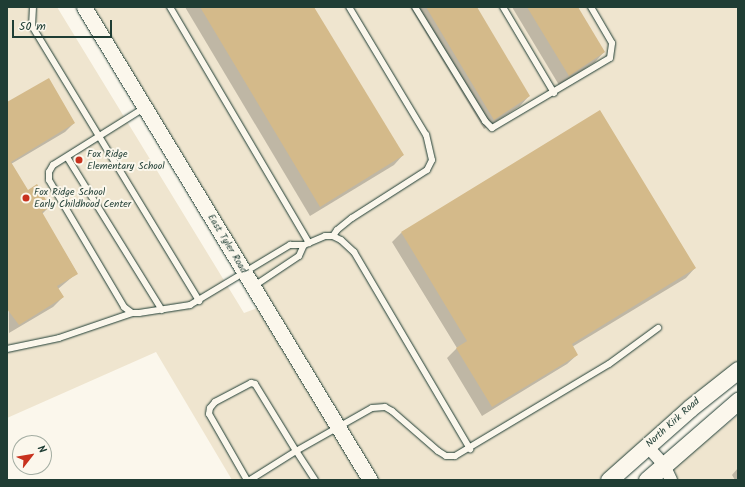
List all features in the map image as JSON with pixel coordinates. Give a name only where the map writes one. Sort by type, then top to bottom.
[{"type":"main road","name":"North Kirk Road","points":[[610,480],[647,446],[738,370]]},
{"type":"main road","points":[[648,480],[668,472],[738,401]]},
{"type":"street","name":"East Tyler Road","points":[[84,7],[370,480]]},
{"type":"street","points":[[647,446],[668,472]]},
{"type":"lane","points":[[33,7],[32,26],[98,137],[199,301]]},
{"type":"lane","points":[[170,7],[306,244]]},
{"type":"lane","points":[[333,236],[336,230],[352,218],[427,170],[432,160],[426,135],[349,7]]},
{"type":"lane","points":[[415,7],[485,121],[492,128],[554,93],[610,58],[612,43],[591,7]]},
{"type":"lane","points":[[503,7],[554,93]]},
{"type":"lane","points":[[132,313],[120,301],[49,180],[49,172],[53,165],[144,108]]},
{"type":"lane","points":[[67,157],[162,310]]},
{"type":"lane","points":[[7,349],[59,338],[132,313],[182,308],[199,301],[290,245],[306,244],[325,236],[333,236],[341,240],[354,252],[470,449]]},
{"type":"lane","points":[[253,287],[300,256],[306,244]]},
{"type":"lane","points":[[313,479],[296,450],[255,384],[245,384],[215,402],[210,408],[211,420],[248,480],[296,450],[372,408],[385,406],[446,456],[455,456],[470,449],[608,364],[658,328]]},
{"type":"shaded area","name":"Fox Ridge Elementary School","points":[[7,7],[57,7],[244,313],[257,308],[362,480],[232,480],[156,352],[7,418]]},
{"type":"shaded area","points":[[93,7],[738,7],[738,362],[691,396],[598,480],[379,480]]},
{"type":"shaded area","points":[[738,415],[738,480],[678,480],[673,468]]},
{"type":"building","points":[[200,7],[314,7],[404,155],[320,207]]},
{"type":"building","points":[[426,7],[477,7],[530,96],[494,120]]},
{"type":"building","points":[[527,7],[578,7],[605,52],[569,76]]},
{"type":"building","name":"Fox Ridge School Early Childhood Center","points":[[49,78],[75,123],[11,162],[28,190],[37,184],[50,207],[42,212],[78,274],[57,286],[64,297],[19,325],[7,309],[7,102]]},
{"type":"building","points":[[600,110],[696,268],[572,344],[578,355],[492,407],[456,348],[467,341],[401,232]]},
{"type":"place","name":"Fox Ridge Elementary School","points":[[79,160]]},
{"type":"place","name":"Fox Ridge School Early Childhood Center","points":[[26,198]]}]
